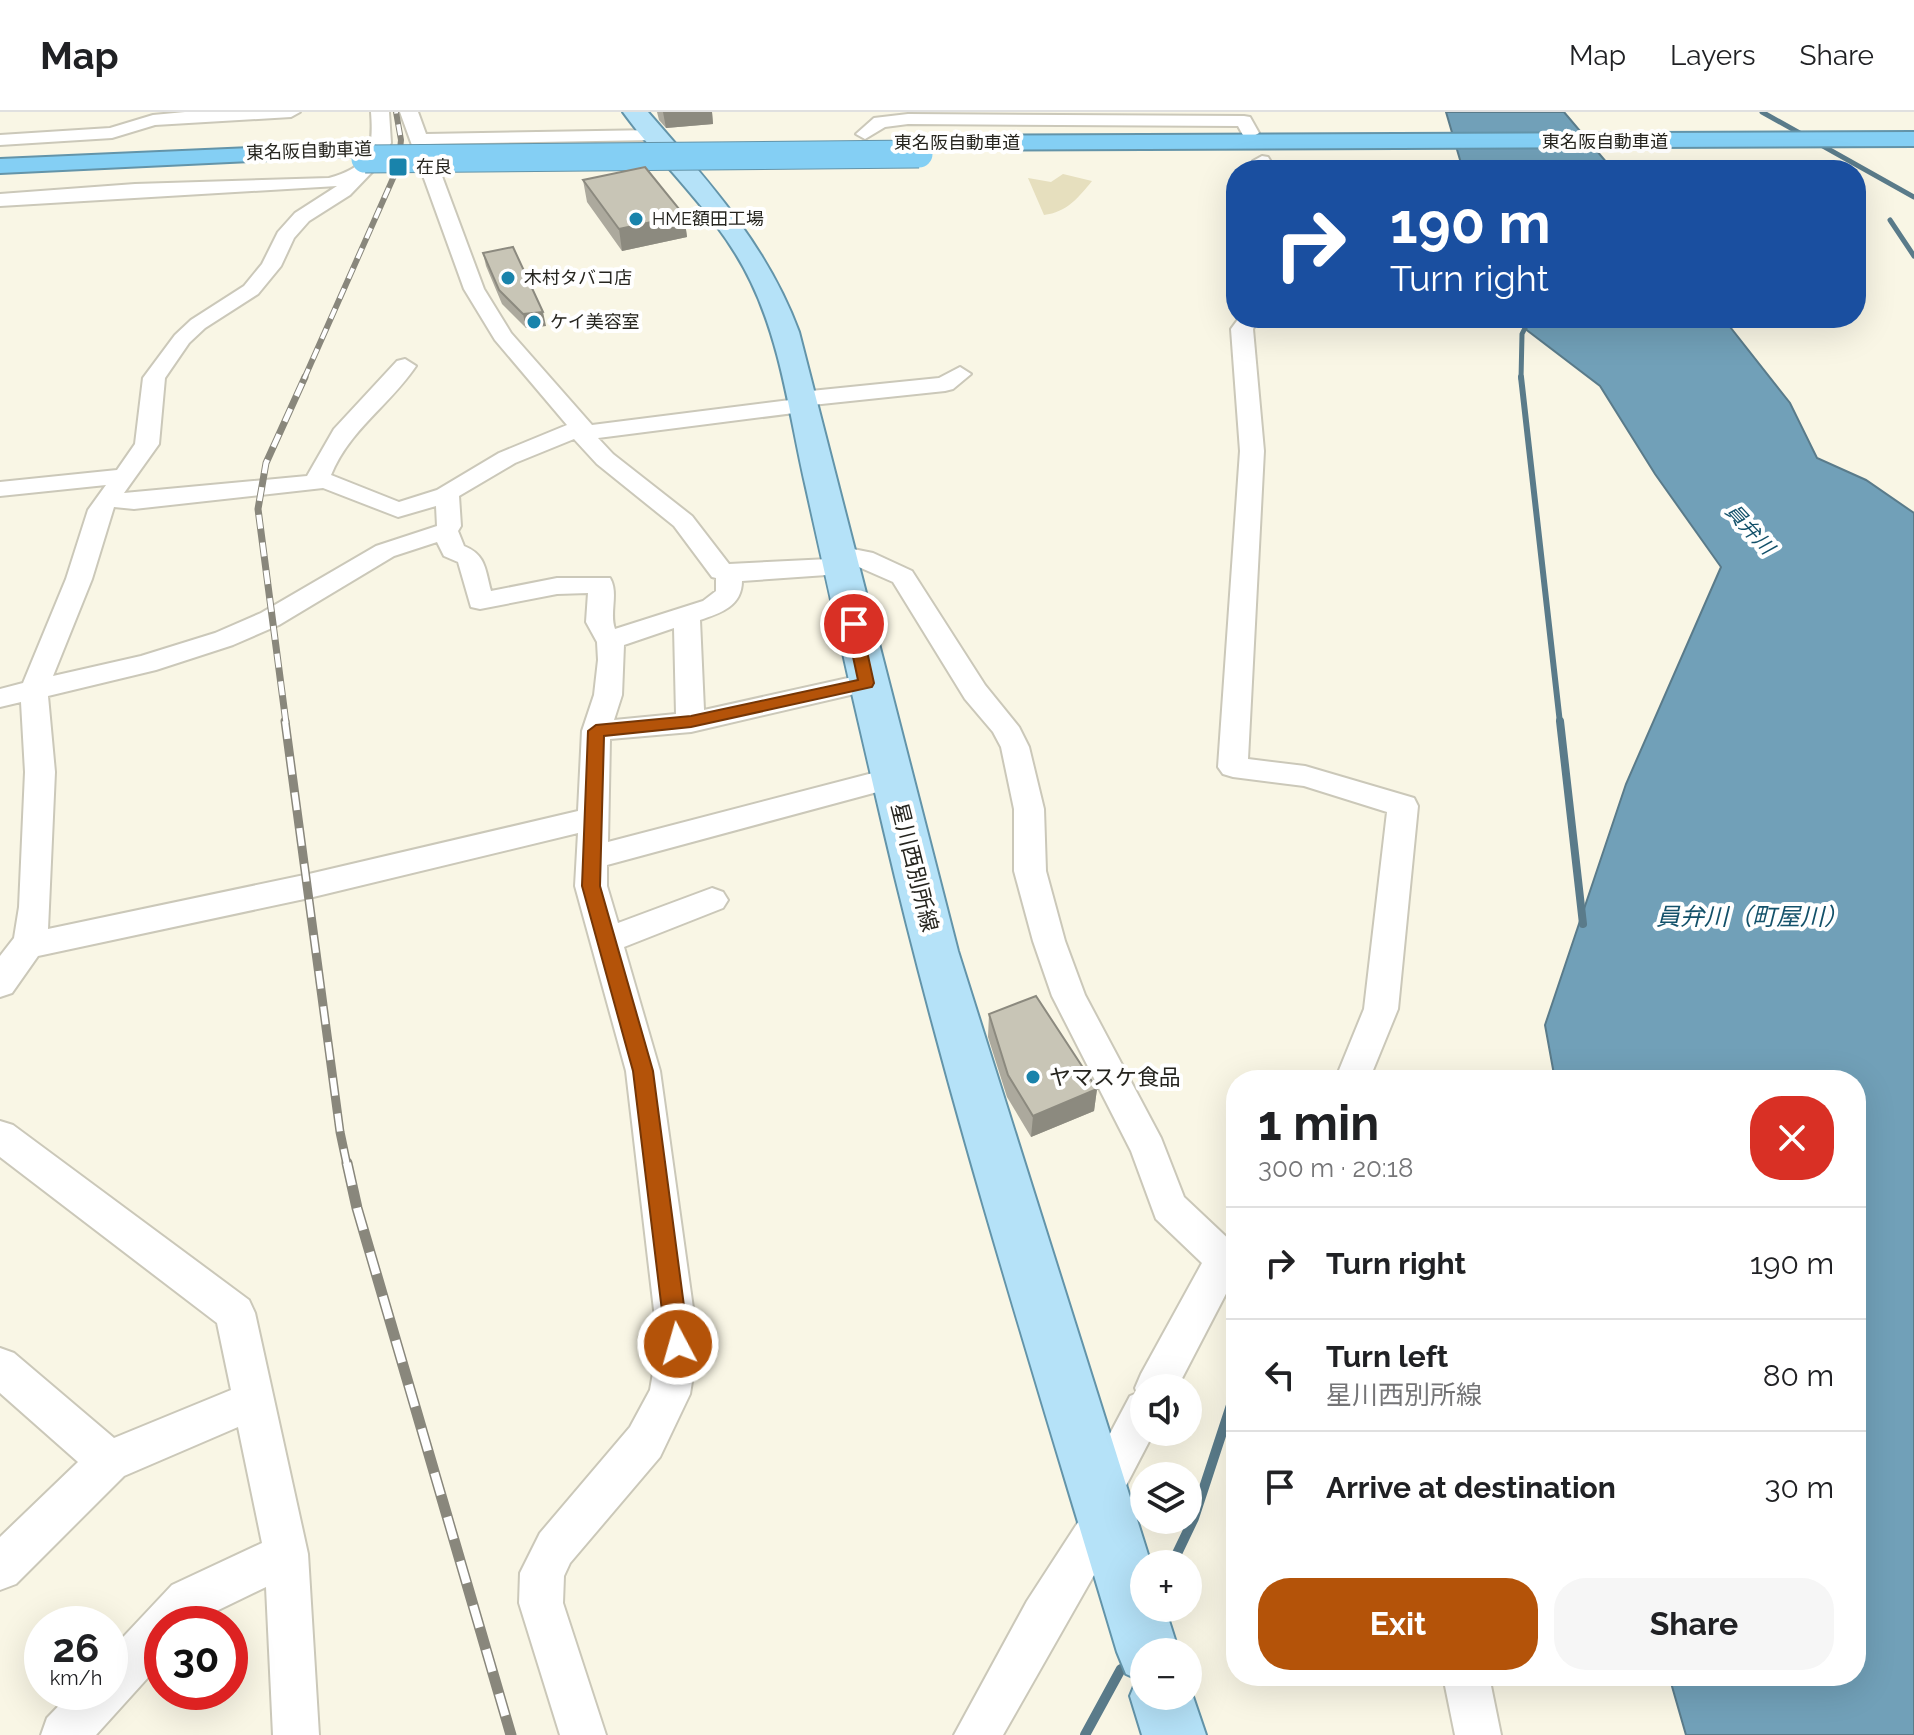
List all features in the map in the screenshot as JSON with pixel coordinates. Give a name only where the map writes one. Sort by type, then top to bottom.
[{"type":"highway","name":"東名阪自動車道","points":[[0,166],[919,149],[1894,147],[1914,139]]},
{"type":"highway","name":"東名阪自動車道","points":[[0,175],[364,161]]},
{"type":"main road","name":"星川西別所線","points":[[645,123],[707,193],[739,237],[765,283],[802,402],[866,683],[969,1063],[1144,1638]]},
{"type":"main road","points":[[1166,1710],[1174,1735]]},
{"type":"street","points":[[0,140],[112,133],[153,120],[183,117],[291,112]]},
{"type":"street","points":[[364,161],[368,166],[382,143],[380,112]]},
{"type":"street","points":[[409,112],[474,289],[502,336],[583,431],[584,437],[605,459],[683,521],[721,571],[840,560],[853,555],[903,577],[975,692],[1005,727],[1015,747],[1029,809],[1030,871],[1049,941],[1069,996],[1125,1100],[1148,1149],[1169,1207],[1226,1263]]},
{"type":"street","points":[[865,134],[880,122],[1011,117],[1244,121],[1250,133]]},
{"type":"street","points":[[419,139],[645,123]]},
{"type":"street","points":[[0,200],[135,190],[329,183],[364,161]]},
{"type":"street","points":[[29,945],[35,907],[40,762],[34,690],[79,579],[100,510],[147,444],[154,378],[182,339],[198,324],[251,290],[271,266],[294,225],[343,191],[364,161]]},
{"type":"street","points":[[1243,328],[1252,451],[1233,767],[1305,776],[1403,806],[1381,1009],[1356,1070]]},
{"type":"street","points":[[405,366],[394,384],[362,411],[333,444],[318,478],[398,510],[446,495],[460,483],[507,458],[583,431],[945,384],[960,374]]},
{"type":"street","points":[[0,489],[124,476]]},
{"type":"street","points":[[110,499],[134,502],[326,481]]},
{"type":"street","points":[[0,698],[146,664],[233,635],[270,619],[385,551],[446,531],[449,526],[446,495]]},
{"type":"street","points":[[446,531],[453,551],[470,558],[480,601],[557,586],[601,584],[599,622],[602,632],[610,640],[612,660],[608,695],[596,731],[591,886],[643,1071],[678,1344],[670,1394],[645,1442],[555,1548],[542,1573],[541,1603],[583,1735]]},
{"type":"street","points":[[610,640],[712,607],[729,594],[729,572]]},
{"type":"street","points":[[686,616],[690,648],[686,678],[691,722]]},
{"type":"street","points":[[596,731],[691,722],[866,683]]},
{"type":"street","points":[[593,839],[892,778]]},
{"type":"street","points":[[0,984],[21,950],[29,945],[309,886],[572,822],[593,839]]},
{"type":"street","points":[[606,941],[712,900]]},
{"type":"street","points":[[0,1136],[235,1313],[286,1554],[296,1735]]},
{"type":"street","points":[[1163,1374],[1226,1271]]},
{"type":"street","points":[[0,1367],[109,1461]]},
{"type":"street","points":[[0,1568],[109,1461],[254,1400]]},
{"type":"street","points":[[977,1735],[1103,1505],[1130,1442]]},
{"type":"street","points":[[183,1606],[286,1554]]},
{"type":"street","points":[[128,1666],[144,1648]]},
{"type":"street","points":[[1468,1686],[1478,1735]]},
{"type":"street","points":[[64,1735],[87,1710]]},
{"type":"shaded area","points":[[1063,174],[1092,181],[1066,207],[1044,215],[1028,178],[1051,182]]},
{"type":"water","points":[[1446,112],[1564,112],[1605,160],[1460,160]]},
{"type":"water","name":"員弁川（町屋川）","points":[[1524,328],[1731,328],[1790,403],[1817,458],[1866,480],[1914,513],[1914,1735],[1686,1735],[1672,1686],[1866,1686],[1866,1070],[1553,1070],[1545,1025],[1626,784],[1721,567],[1655,474],[1600,386]]},
{"type":"building","points":[[645,167],[684,215],[619,229],[583,180]]},
{"type":"building","points":[[513,247],[543,312],[523,314],[499,290],[483,253]]},
{"type":"building","name":"ヤマスケ食品","points":[[1036,996],[1097,1089],[1033,1116],[1008,1075],[989,1014]]},
{"type":"waterway","points":[[1762,112],[1848,160]]},
{"type":"waterway","points":[[1866,170],[1914,197]]},
{"type":"waterway","points":[[1890,220],[1914,256]]},
{"type":"waterway","points":[[1521,377],[1522,334],[1525,328]]},
{"type":"waterway","points":[[1521,377],[1560,723]]},
{"type":"waterway","points":[[1560,721],[1583,924]]},
{"type":"waterway","points":[[1179,1550],[1194,1518],[1226,1420]]},
{"type":"waterway","points":[[1085,1735],[1121,1669]]},
{"type":"railway","points":[[304,379],[398,167],[401,140],[396,112]]},
{"type":"railway","points":[[286,723],[258,509],[266,463],[305,377]]},
{"type":"railway","points":[[285,721],[347,1165]]},
{"type":"railway","points":[[347,1163],[357,1208],[511,1735]]},
{"type":"place","name":"在良","points":[[398,167]]},
{"type":"place","name":"HME額田工場","points":[[636,219]]},
{"type":"place","name":"木村タバコ店","points":[[508,278]]},
{"type":"place","name":"ケイ美容室","points":[[534,322]]},
{"type":"place","name":"ヤマスケ食品","points":[[1033,1077]]},
{"type":"route","points":[[678,1344],[643,1071],[591,886],[596,731],[691,722],[792,702],[866,683],[854,624]]},
{"type":"water label","name":"員弁川","points":[[1750,529]]}]
